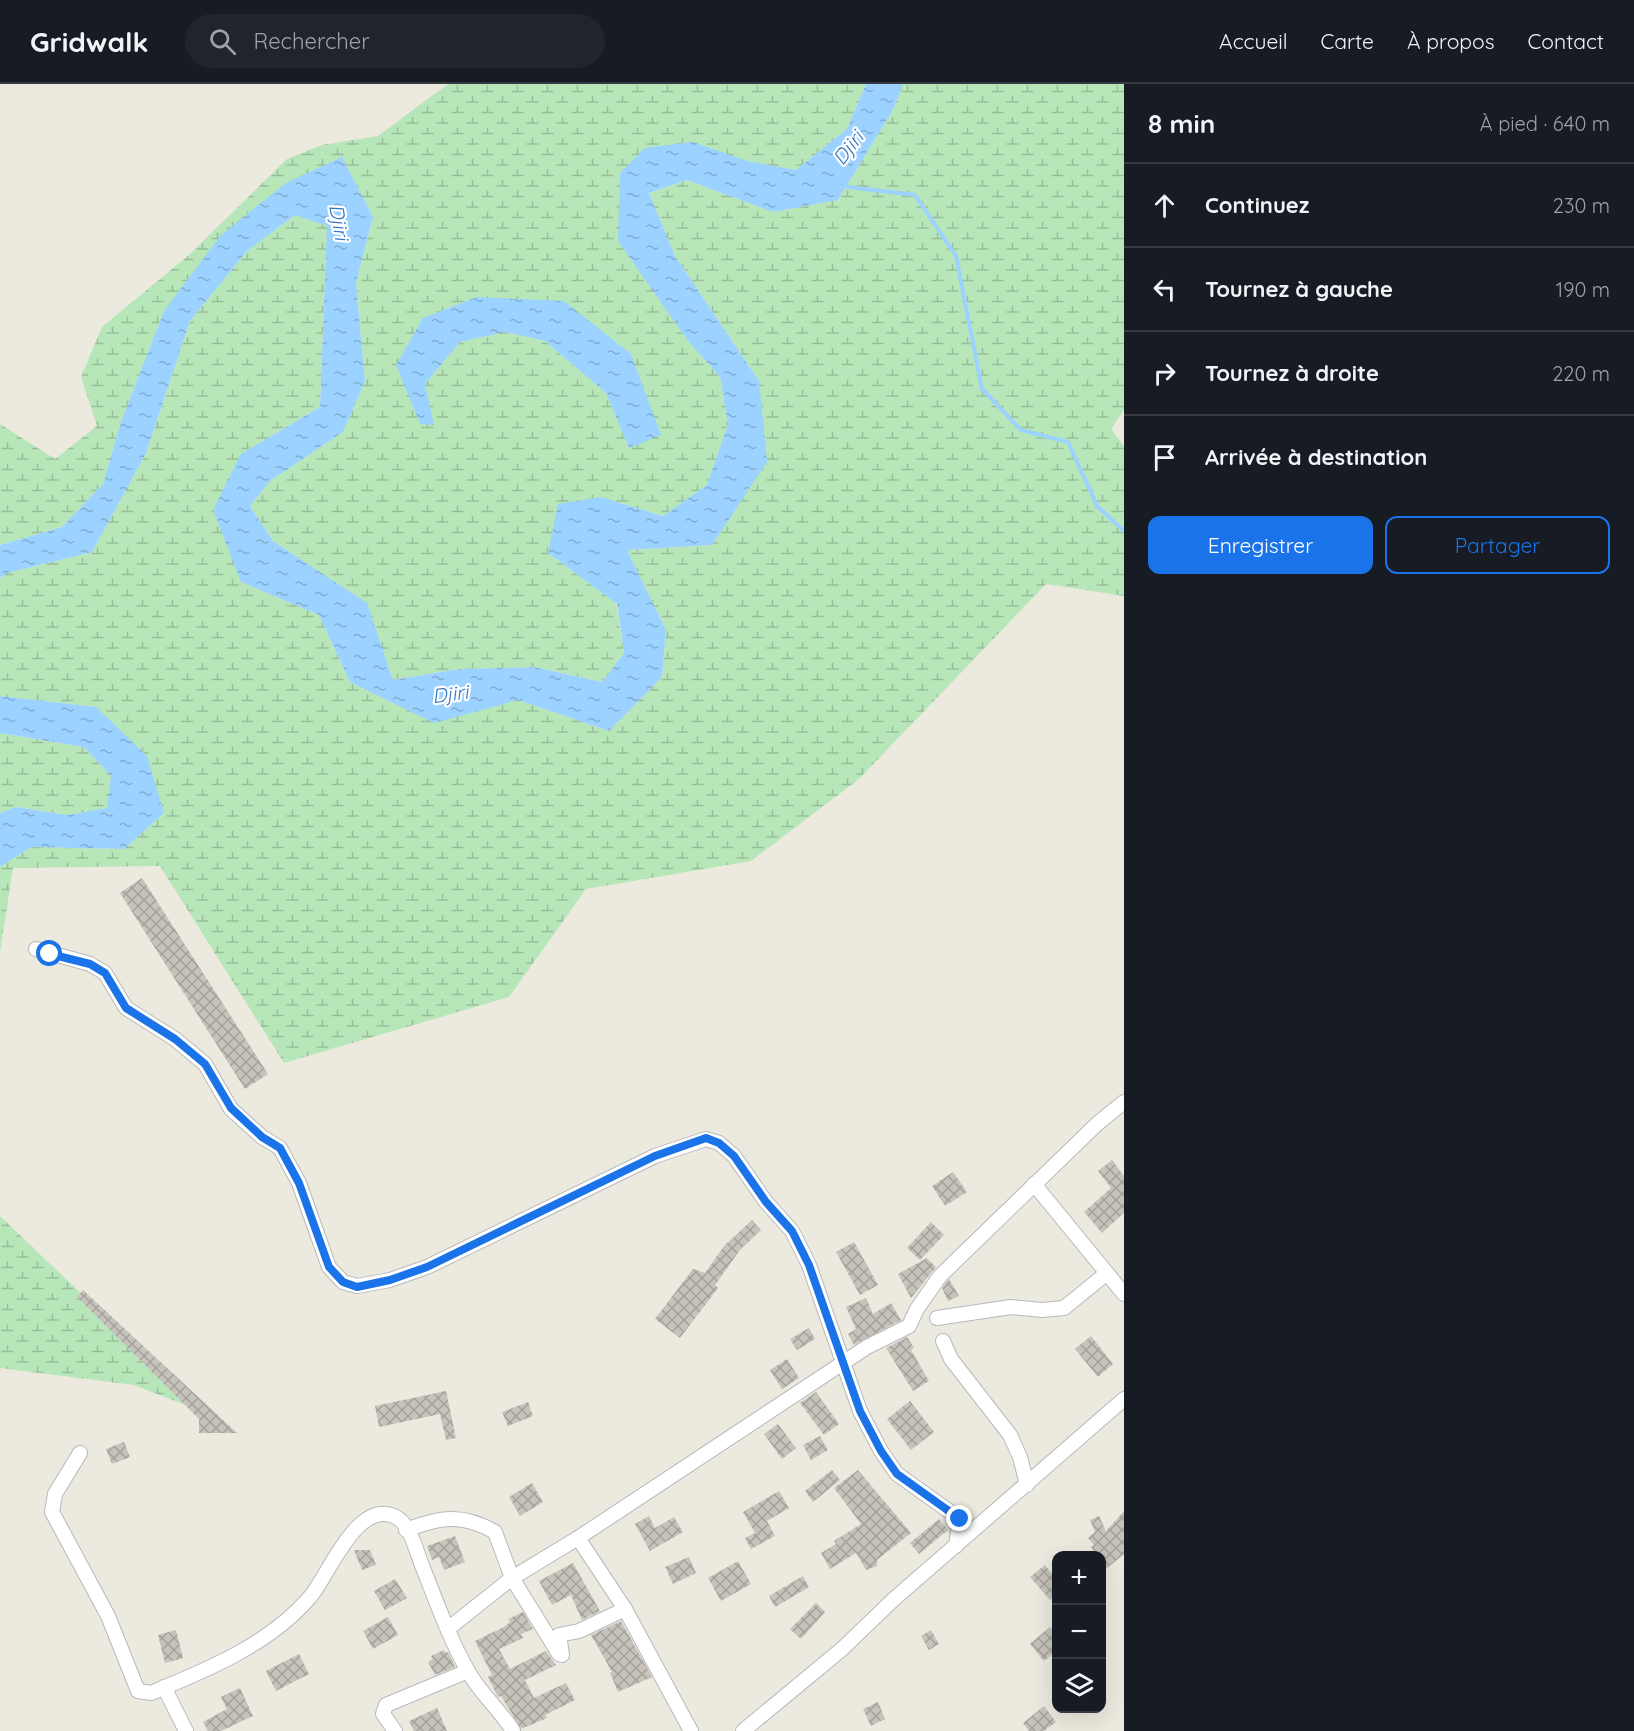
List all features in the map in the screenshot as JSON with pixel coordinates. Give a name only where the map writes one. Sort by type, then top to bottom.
[{"type":"street","points":[[36,949],[90,964],[105,973],[126,1008],[175,1039],[205,1064],[231,1108],[262,1137],[280,1148],[299,1183],[329,1267],[343,1282],[357,1287],[390,1280],[427,1267],[655,1156],[706,1138],[719,1143],[734,1156],[766,1202],[792,1231],[809,1265],[860,1411],[897,1474],[960,1519],[956,1546]]},
{"type":"street","points":[[449,1628],[512,1578],[578,1538],[844,1363],[909,1326],[917,1309],[940,1276],[1034,1184],[1124,1102]]},
{"type":"street","points":[[1034,1184],[1124,1294]]},
{"type":"street","points":[[937,1318],[1011,1307],[1042,1310],[1064,1308],[1107,1273]]},
{"type":"street","points":[[943,1341],[951,1359],[1010,1435],[1020,1457],[1027,1485]]},
{"type":"street","points":[[743,1731],[842,1649],[894,1599],[1124,1399]]},
{"type":"street","points":[[80,1453],[55,1494],[52,1512],[108,1616],[138,1690],[151,1693],[164,1688],[256,1643],[311,1596],[345,1539],[358,1526],[381,1515],[388,1515],[401,1521],[406,1530],[468,1671],[513,1731]]},
{"type":"street","points":[[406,1530],[437,1518],[448,1518],[490,1530],[496,1535],[512,1578],[559,1654],[562,1654],[559,1635],[579,1631],[625,1609]]},
{"type":"street","points":[[578,1538],[625,1609],[691,1731]]},
{"type":"street","points":[[395,1731],[383,1714],[386,1705],[468,1671]]},
{"type":"street","points":[[164,1688],[186,1731]]},
{"type":"green space","points":[[448,84],[866,84],[847,129],[796,170],[747,161],[620,173],[688,341],[720,377],[728,424],[707,485],[663,516],[601,497],[548,553],[616,603],[624,653],[602,682],[534,667],[459,669],[393,680],[366,603],[273,541],[250,506],[270,481],[343,432],[365,381],[356,283],[373,217],[342,157],[164,311],[121,422],[103,484],[62,527],[0,545],[0,424],[55,459],[97,426],[81,377],[102,327],[189,255],[287,159],[322,145],[378,136]],"holes":[[[477,297],[631,354],[629,448],[606,393],[545,341],[505,332],[460,342],[425,384]]]},
{"type":"green space","points":[[903,84],[1124,84],[1124,410],[1111,429],[1124,446],[1124,596],[1046,584],[859,779],[751,861],[586,889],[509,997],[284,1063],[160,866],[13,868],[0,952],[0,867],[31,847],[124,849],[164,813],[96,707],[0,696],[0,578],[7,573],[92,552],[146,453],[190,321],[247,251],[295,215],[327,226],[320,407],[241,454],[241,582],[319,615],[350,682],[434,722],[518,700],[609,731],[662,677],[666,630],[627,550],[712,545],[759,381],[675,256],[649,193],[687,180],[773,212],[838,200],[894,108]]},
{"type":"green space","points":[[0,733],[84,747],[111,776],[108,808],[67,815],[17,807],[0,813]]},
{"type":"green space","points":[[0,1216],[206,1413],[134,1385],[0,1368]]},
{"type":"water","name":"Djiri","points":[[866,84],[903,84],[894,108],[838,200],[773,212],[687,180],[649,193],[675,256],[759,381],[767,462],[712,545],[627,550],[666,630],[662,677],[609,731],[518,700],[434,723],[350,682],[319,615],[241,582],[213,510],[241,454],[320,407],[327,226],[295,215],[247,251],[190,321],[146,453],[92,552],[7,573],[0,578],[0,545],[62,527],[103,484],[121,422],[164,311],[221,235],[286,183],[342,157],[373,217],[356,283],[365,381],[343,432],[270,481],[250,506],[273,541],[367,603],[393,680],[459,669],[534,667],[602,682],[624,653],[617,604],[548,553],[558,504],[601,497],[663,516],[707,485],[728,424],[720,377],[688,341],[618,241],[620,173],[645,148],[693,142],[747,161],[796,170],[847,129]]},
{"type":"water","points":[[477,297],[564,301],[631,354],[661,435],[629,448],[606,393],[545,341],[505,332],[460,342],[425,384],[434,425],[420,424],[396,365],[423,318]]},
{"type":"water","points":[[0,696],[96,707],[147,756],[164,813],[124,849],[31,847],[0,867],[0,813],[16,807],[67,815],[107,808],[111,776],[84,747],[0,733]]},
{"type":"building","points":[[142,878],[268,1074],[245,1089],[120,893]]},
{"type":"building","points":[[1112,1160],[1124,1176],[1124,1213],[1102,1233],[1084,1212],[1111,1188],[1098,1171]]},
{"type":"building","points":[[953,1172],[967,1192],[945,1206],[932,1186]]},
{"type":"building","points":[[752,1220],[761,1230],[740,1250],[715,1285],[718,1288],[680,1338],[655,1319],[693,1269],[705,1273],[724,1246]]},
{"type":"building","points":[[931,1222],[944,1235],[920,1260],[907,1248]]},
{"type":"building","points":[[854,1242],[878,1285],[860,1295],[836,1252]]},
{"type":"building","points":[[927,1258],[936,1267],[911,1298],[898,1274]]},
{"type":"building","points":[[949,1279],[959,1296],[948,1301],[942,1288]]},
{"type":"building","points":[[83,1290],[237,1433],[199,1433],[199,1419],[77,1297]]},
{"type":"building","points":[[866,1298],[873,1314],[891,1303],[901,1320],[854,1345],[848,1334],[856,1329],[846,1307]]},
{"type":"building","points":[[809,1328],[815,1339],[797,1350],[790,1339]]},
{"type":"building","points":[[1091,1336],[1113,1364],[1098,1377],[1075,1349]]},
{"type":"building","points":[[907,1337],[914,1348],[911,1350],[929,1381],[913,1391],[886,1348]]},
{"type":"building","points":[[787,1359],[799,1378],[782,1389],[770,1370]]},
{"type":"building","points":[[446,1391],[456,1438],[446,1440],[440,1414],[379,1427],[375,1406]]},
{"type":"building","points":[[816,1392],[839,1424],[824,1435],[800,1403]]},
{"type":"building","points":[[910,1401],[934,1432],[911,1450],[887,1419]]},
{"type":"building","points":[[528,1402],[533,1416],[508,1426],[502,1412]]},
{"type":"building","points":[[778,1424],[796,1448],[782,1459],[764,1434]]},
{"type":"building","points":[[820,1436],[828,1450],[811,1460],[803,1445]]},
{"type":"building","points":[[124,1442],[130,1457],[112,1464],[106,1449]]},
{"type":"building","points":[[832,1470],[840,1480],[813,1502],[805,1491]]},
{"type":"building","points":[[858,1470],[911,1533],[877,1560],[877,1566],[866,1570],[856,1553],[830,1569],[821,1553],[836,1544],[834,1541],[861,1524],[834,1488]]},
{"type":"building","points":[[532,1483],[543,1502],[520,1516],[509,1497]]},
{"type":"building","points":[[779,1491],[789,1508],[767,1521],[775,1536],[751,1549],[745,1538],[755,1533],[743,1512]]},
{"type":"building","points":[[1124,1511],[1124,1554],[1106,1569],[1106,1551],[1094,1551],[1091,1547],[1094,1545],[1088,1538],[1095,1532],[1090,1520],[1099,1516],[1106,1531]]},
{"type":"building","points":[[649,1516],[655,1528],[674,1517],[683,1532],[650,1551],[635,1524]]},
{"type":"building","points":[[939,1519],[948,1530],[919,1554],[910,1543]]},
{"type":"building","points":[[455,1536],[465,1562],[444,1570],[439,1557],[432,1560],[427,1546]]},
{"type":"building","points":[[354,1550],[370,1550],[376,1565],[362,1570]]},
{"type":"building","points":[[689,1557],[696,1573],[673,1584],[665,1567]]},
{"type":"building","points":[[738,1561],[751,1584],[721,1601],[708,1578]]},
{"type":"building","points":[[573,1563],[600,1611],[582,1620],[571,1595],[552,1605],[539,1581]]},
{"type":"building","points":[[1045,1565],[1052,1574],[1052,1598],[1050,1600],[1030,1577]]},
{"type":"building","points":[[803,1576],[809,1587],[775,1607],[769,1596]]},
{"type":"building","points":[[395,1579],[407,1598],[385,1610],[374,1591]]},
{"type":"building","points":[[816,1603],[825,1612],[801,1639],[790,1629]]},
{"type":"building","points":[[523,1612],[533,1629],[521,1634],[523,1638],[499,1649],[510,1669],[546,1651],[556,1665],[525,1680],[534,1698],[566,1683],[575,1700],[545,1715],[547,1718],[521,1729],[501,1696],[498,1697],[488,1677],[492,1675],[475,1641],[504,1627],[510,1622],[508,1619]]},
{"type":"building","points":[[388,1617],[398,1635],[373,1649],[363,1631]]},
{"type":"building","points":[[621,1621],[652,1677],[618,1692],[610,1673],[612,1672],[591,1635]]},
{"type":"building","points":[[1050,1627],[1052,1630],[1052,1654],[1044,1661],[1030,1644]]},
{"type":"building","points":[[176,1630],[183,1658],[165,1663],[158,1635]]},
{"type":"building","points":[[931,1630],[939,1644],[929,1650],[921,1636]]},
{"type":"building","points":[[444,1650],[445,1653],[448,1652],[455,1667],[435,1675],[428,1662],[433,1659],[431,1656]]},
{"type":"building","points":[[299,1654],[309,1674],[276,1691],[266,1671]]},
{"type":"building","points":[[240,1688],[253,1716],[221,1731],[208,1731],[203,1722],[227,1709],[221,1697]]},
{"type":"building","points":[[878,1702],[885,1719],[871,1726],[863,1709]]},
{"type":"building","points":[[1044,1706],[1056,1722],[1044,1731],[1029,1731],[1023,1723]]},
{"type":"building","points":[[437,1708],[447,1731],[414,1731],[409,1721]]},
{"type":"waterway","points":[[844,183],[848,187],[915,195],[956,256],[982,389],[1021,430],[1068,442],[1097,506],[1124,531]]},
{"type":"route","points":[[50,954],[90,964],[105,973],[126,1008],[175,1039],[205,1064],[213,1074],[231,1108],[246,1124],[280,1148],[295,1172],[329,1267],[343,1282],[357,1287],[390,1280],[427,1267],[655,1156],[706,1138],[719,1143],[734,1156],[766,1202],[792,1231],[809,1265],[860,1411],[881,1451],[897,1474],[960,1519]]}]
